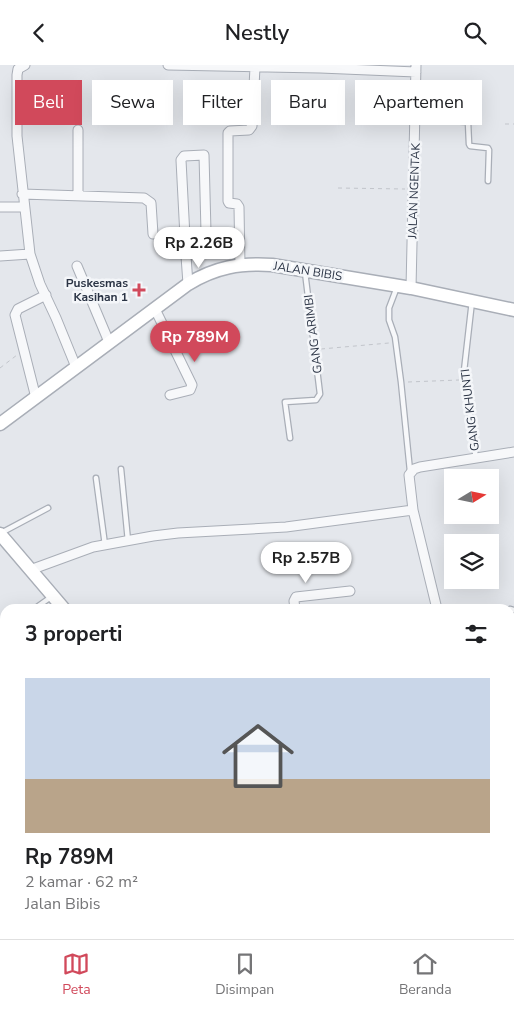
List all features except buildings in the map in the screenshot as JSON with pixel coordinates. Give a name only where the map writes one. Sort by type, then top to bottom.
[{"type":"main road","name":"JALAN BIBIS","points":[[0,424],[188,284],[201,276],[226,267],[257,264],[305,270],[411,288],[514,310]]},
{"type":"main road","points":[[0,534],[59,604]]},
{"type":"street","points":[[25,65],[18,69],[16,75],[17,136],[30,254],[76,367]]},
{"type":"street","points":[[168,65],[416,69]]},
{"type":"street","points":[[240,265],[239,207],[237,204],[229,203],[228,201],[228,133],[230,131],[249,130],[252,126],[255,67]]},
{"type":"street","name":"JALAN NGENTAK","points":[[411,288],[416,125]]},
{"type":"street","points":[[78,130],[78,195]]},
{"type":"street","points":[[185,237],[206,232],[204,155],[182,157],[185,237],[188,284]]},
{"type":"street","points":[[22,194],[147,199],[151,203],[153,234]]},
{"type":"street","points":[[0,207],[24,207]]},
{"type":"street","points":[[0,256],[30,254]]},
{"type":"street","points":[[77,265],[109,342]]},
{"type":"street","points":[[36,398],[16,321],[16,311],[46,295]]},
{"type":"street","points":[[155,309],[192,385],[190,391],[170,395]]},
{"type":"street","points":[[436,604],[413,510],[409,480],[410,471],[420,467],[514,452]]},
{"type":"street","points":[[30,570],[73,553],[105,545],[178,533],[286,527],[413,510]]},
{"type":"street","points":[[294,604],[296,597],[350,591]]},
{"type":"lane","points":[[468,125],[470,146],[488,148],[490,150],[488,181]]},
{"type":"lane","name":"GANG ARIMBI","points":[[290,438],[285,402],[316,399],[320,394],[305,270]]},
{"type":"lane","points":[[397,286],[388,313],[401,382],[410,471]]},
{"type":"lane","name":"GANG KHUNTI","points":[[472,301],[464,371],[476,459]]},
{"type":"lane","points":[[121,469],[128,541]]},
{"type":"lane","points":[[96,478],[105,545]]},
{"type":"lane","points":[[0,534],[48,508]]},
{"type":"lane","points":[[41,604],[52,596]]},
{"type":"path","points":[[505,124],[514,124]]},
{"type":"path","points":[[338,188],[414,189]]},
{"type":"path","points":[[314,350],[395,343]]},
{"type":"path","points":[[0,368],[24,351]]},
{"type":"path","points":[[401,382],[465,380]]},
{"type":"place","name":"Puskesmas Kasihan 1","points":[[139,290]]}]
